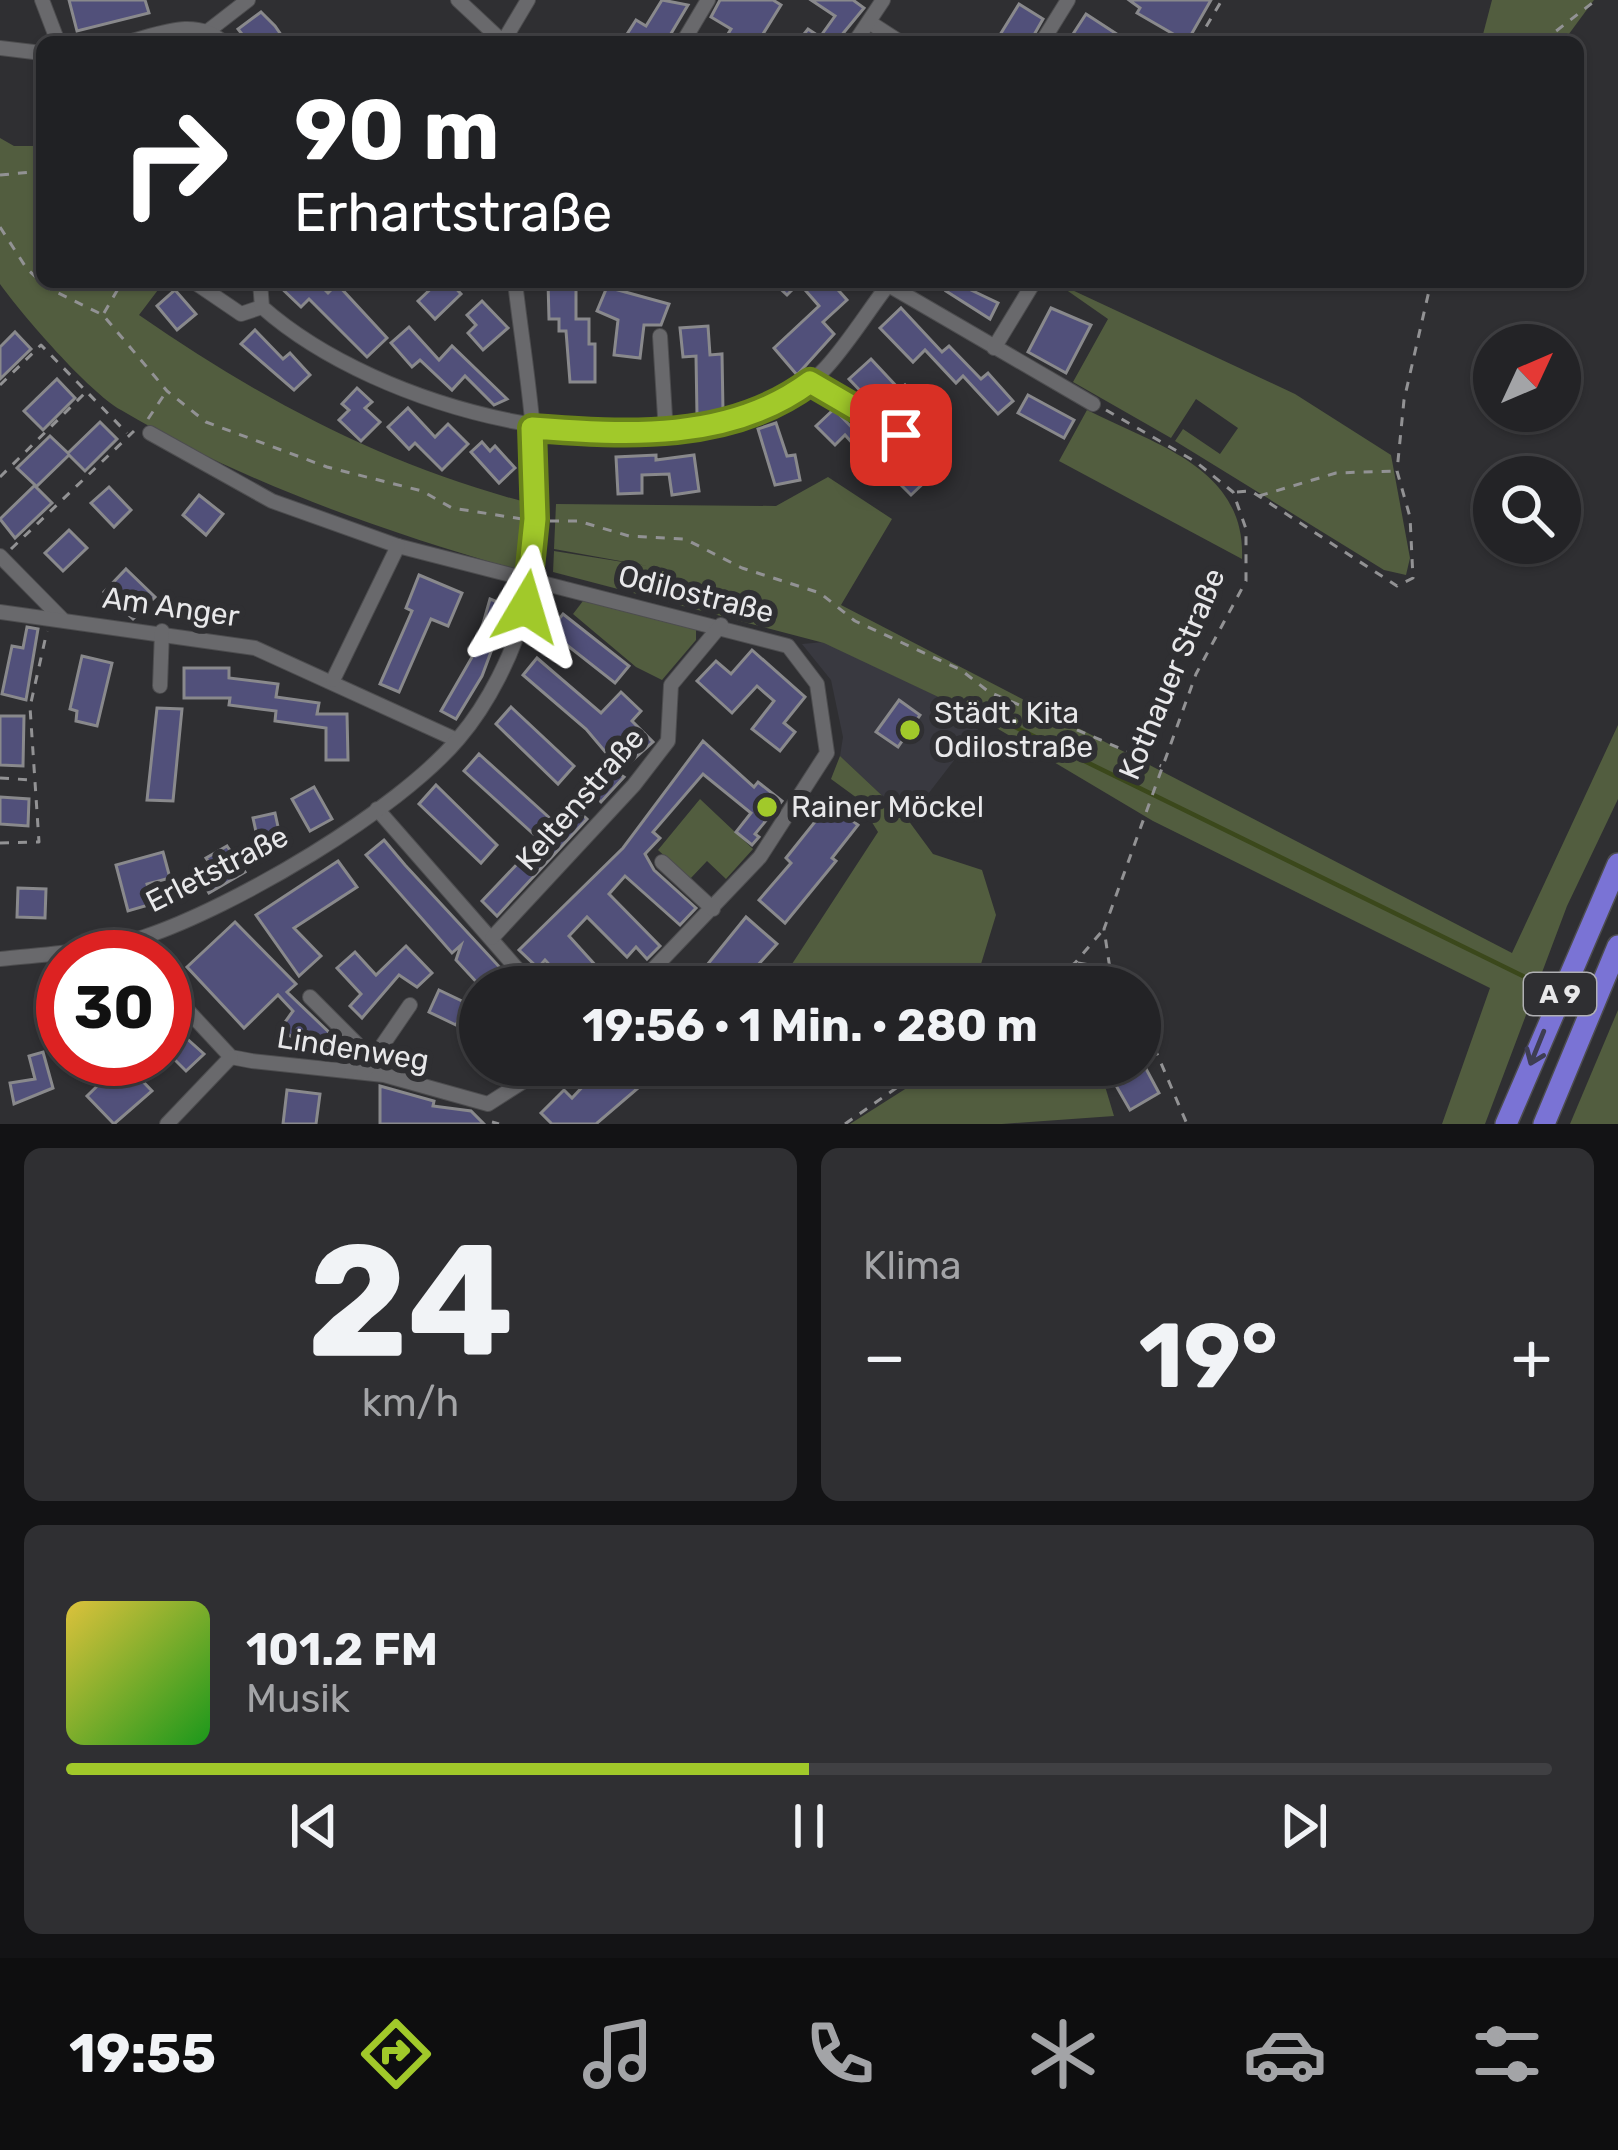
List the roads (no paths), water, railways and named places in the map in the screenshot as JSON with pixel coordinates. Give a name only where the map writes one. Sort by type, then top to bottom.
[{"type":"highway","name":"A 9","points":[[1505,1124],[1618,864]]},
{"type":"highway","name":"A 9","points":[[1544,1124],[1618,946]]},
{"type":"street","points":[[42,0],[56,36]]},
{"type":"street","points":[[208,31],[248,0]]},
{"type":"street","points":[[458,0],[497,36]]},
{"type":"street","points":[[506,36],[527,0]]},
{"type":"street","points":[[687,36],[708,0]]},
{"type":"street","points":[[859,36],[884,0]]},
{"type":"street","points":[[1046,36],[1068,0]]},
{"type":"street","points":[[869,22],[891,36]]},
{"type":"street","points":[[153,36],[186,28],[215,36]]},
{"type":"street","points":[[0,48],[36,52]]},
{"type":"street","points":[[203,288],[241,314],[262,307]]},
{"type":"street","points":[[260,288],[262,307],[303,340],[418,392],[532,428],[649,437],[780,405],[810,382],[882,288]]},
{"type":"street","points":[[458,740],[517,634],[530,581],[535,519],[532,428],[515,288]]},
{"type":"street","points":[[894,288],[1093,404]]},
{"type":"street","points":[[994,348],[1030,288]]},
{"type":"street","points":[[660,336],[666,433]]},
{"type":"street","points":[[810,382],[901,435]]},
{"type":"street","name":"Odilostraße","points":[[150,433],[272,502],[398,546],[721,625],[788,646],[802,658],[817,684],[826,752],[760,857],[657,966]]},
{"type":"street","points":[[333,680],[398,546]]},
{"type":"street","points":[[1,557],[56,618]]},
{"type":"street","name":"Am Anger","points":[[0,611],[255,648],[458,740]]},
{"type":"street","name":"Keltenstraße","points":[[492,938],[634,785],[668,741],[671,685],[721,625]]},
{"type":"street","points":[[160,686],[162,631]]},
{"type":"street","name":"Erletstraße","points":[[161,930],[199,914],[377,809],[458,740]]},
{"type":"street","points":[[377,809],[515,966]]},
{"type":"street","points":[[662,862],[713,909]]},
{"type":"street","name":"Erletstraße","points":[[0,959],[36,954]]},
{"type":"street","points":[[310,997],[357,1044],[358,1071]]},
{"type":"street","points":[[358,1071],[410,1005]]},
{"type":"street","name":"Lindenweg","points":[[192,1015],[231,1057],[358,1071],[488,1104]]},
{"type":"street","points":[[166,1124],[231,1057]]},
{"type":"street","points":[[495,1123],[488,1104],[516,1086]]},
{"type":"waterway","points":[[1015,727],[1533,981]]},
{"type":"place","name":"Städt. Kita Odilostraße","points":[[910,730]]},
{"type":"place","name":"Rainer Möckel","points":[[767,807]]}]
